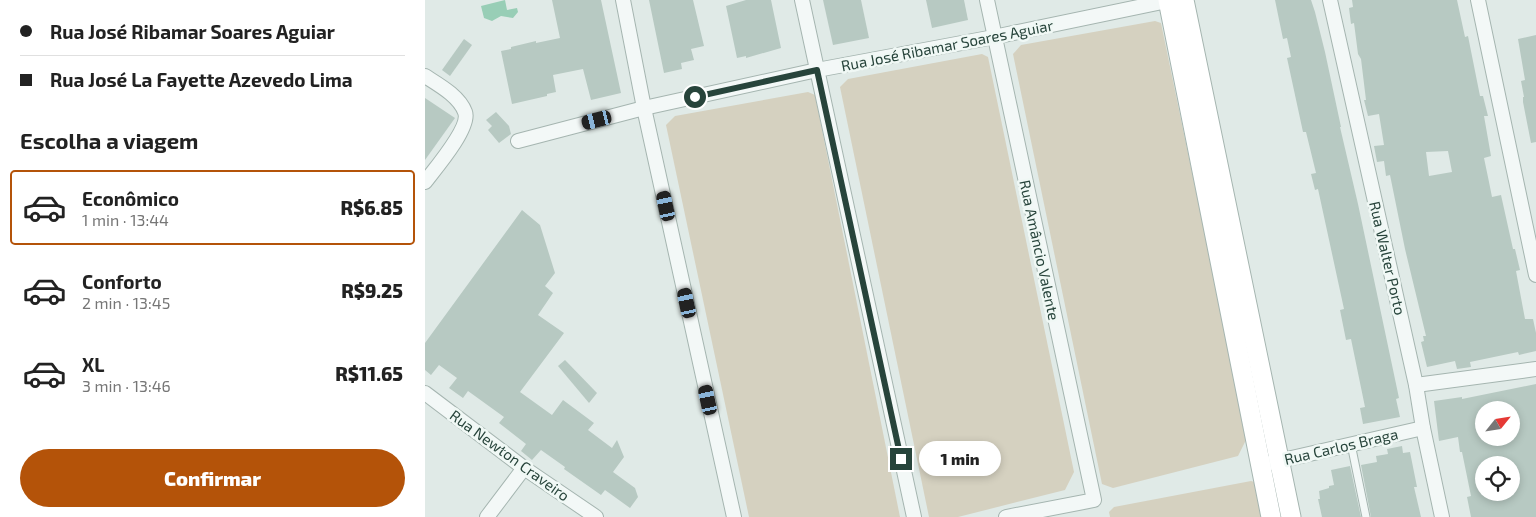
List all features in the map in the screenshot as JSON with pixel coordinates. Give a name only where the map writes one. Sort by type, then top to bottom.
[{"type":"main road","points":[[1173,0],[1291,517]]},
{"type":"main road","points":[[1173,0],[1271,517]]},
{"type":"street","points":[[623,0],[644,108],[733,517]]},
{"type":"street","points":[[802,0],[913,517]]},
{"type":"street","name":"Rua Amâncio Valente","points":[[987,0],[1094,500],[1006,517]]},
{"type":"street","name":"Rua José Ribamar Soares Aguiar","points":[[518,141],[644,108],[817,70],[995,37],[1173,0]]},
{"type":"street","name":"Rua Walter Porto","points":[[1330,0],[1416,385],[1442,517]]},
{"type":"street","points":[[1478,0],[1536,275]]},
{"type":"street","points":[[425,76],[461,105],[466,114],[466,122],[460,134],[425,182]]},
{"type":"street","points":[[1416,385],[1536,369]]},
{"type":"street","name":"Rua Newton Craveiro","points":[[425,393],[524,468],[596,517]]},
{"type":"street","name":"Rua Carlos Braga","points":[[1260,465],[1423,428]]},
{"type":"street","points":[[487,517],[524,468]]},
{"type":"lane","points":[[1351,444],[1366,517]]},
{"type":"shaded area","points":[[505,0],[507,10],[517,8],[518,12],[513,18],[501,16],[492,21],[484,18],[481,6]]},
{"type":"shaded area","points":[[1155,21],[1161,23],[1247,438],[1238,456],[1113,488],[1102,484],[1013,54],[1021,45]]},
{"type":"shaded area","points":[[982,54],[988,57],[1074,472],[1065,490],[958,517],[929,517],[840,87],[848,79]]},
{"type":"shaded area","points":[[808,92],[815,95],[900,517],[749,517],[666,125],[675,116]]},
{"type":"shaded area","points":[[1251,481],[1258,483],[1265,517],[1110,517],[1109,512],[1114,507]]},
{"type":"building","points":[[552,0],[601,0],[621,93],[591,100],[583,69],[553,75],[556,92],[512,104],[501,51],[536,41],[536,43],[560,38]]},
{"type":"building","points":[[649,0],[693,0],[704,46],[691,49],[694,60],[681,63],[682,69],[664,73]]},
{"type":"building","points":[[746,0],[771,0],[781,48],[746,58],[746,56],[737,58],[726,6]]},
{"type":"building","points":[[823,0],[861,0],[869,38],[833,45]]},
{"type":"building","points":[[926,0],[964,0],[968,20],[932,28]]},
{"type":"building","points":[[1275,0],[1311,0],[1315,12],[1399,398],[1396,399],[1400,417],[1363,424],[1360,408],[1365,407],[1351,339],[1346,340],[1340,310],[1344,309],[1318,189],[1315,190],[1311,174],[1316,173],[1306,132],[1303,132],[1287,58],[1291,57],[1287,38],[1283,39]]},
{"type":"building","points":[[1352,0],[1457,0],[1465,37],[1468,36],[1480,96],[1483,96],[1488,116],[1484,116],[1491,156],[1484,158],[1492,197],[1501,195],[1513,249],[1515,249],[1520,270],[1516,271],[1525,319],[1533,319],[1536,333],[1536,351],[1519,355],[1518,352],[1470,362],[1471,367],[1457,369],[1455,361],[1427,367],[1421,342],[1424,341],[1423,336],[1426,336],[1405,249],[1390,175],[1386,176],[1384,161],[1377,162],[1374,146],[1384,145],[1379,114],[1368,116],[1364,100],[1366,100],[1361,59],[1358,54],[1354,23],[1351,24],[1349,8],[1353,7]],"holes":[[[1448,151],[1452,172],[1429,176],[1426,152]]]},
{"type":"building","points":[[1536,35],[1536,142],[1531,143],[1523,102],[1521,81],[1525,80],[1518,39]]},
{"type":"building","points":[[464,39],[472,45],[450,76],[442,70]]},
{"type":"building","points":[[425,98],[455,118],[425,160]]},
{"type":"building","points":[[496,112],[509,126],[511,134],[499,143],[488,130],[492,126],[486,120]]},
{"type":"building","points":[[522,210],[540,225],[555,273],[545,286],[553,293],[538,315],[564,333],[520,392],[552,415],[563,400],[594,423],[588,430],[612,448],[617,440],[624,457],[613,472],[635,488],[638,497],[630,508],[605,490],[601,495],[541,450],[532,460],[521,451],[526,444],[499,423],[504,417],[468,391],[463,398],[449,388],[457,378],[439,365],[431,375],[425,370],[425,343]]},
{"type":"building","points":[[565,360],[597,393],[589,403],[558,366]]},
{"type":"building","points":[[1536,384],[1536,517],[1471,517],[1467,497],[1471,496],[1458,437],[1439,441],[1434,401],[1462,397],[1462,399]]},
{"type":"building","points":[[1402,446],[1403,453],[1410,452],[1417,487],[1414,487],[1421,517],[1371,517],[1361,465],[1377,462],[1376,456],[1388,454],[1387,449]]},
{"type":"building","points":[[1350,466],[1361,517],[1322,517],[1318,499],[1320,499],[1319,491],[1334,485],[1331,470]]},
{"type":"route","points":[[695,97],[817,70],[901,459]]}]
